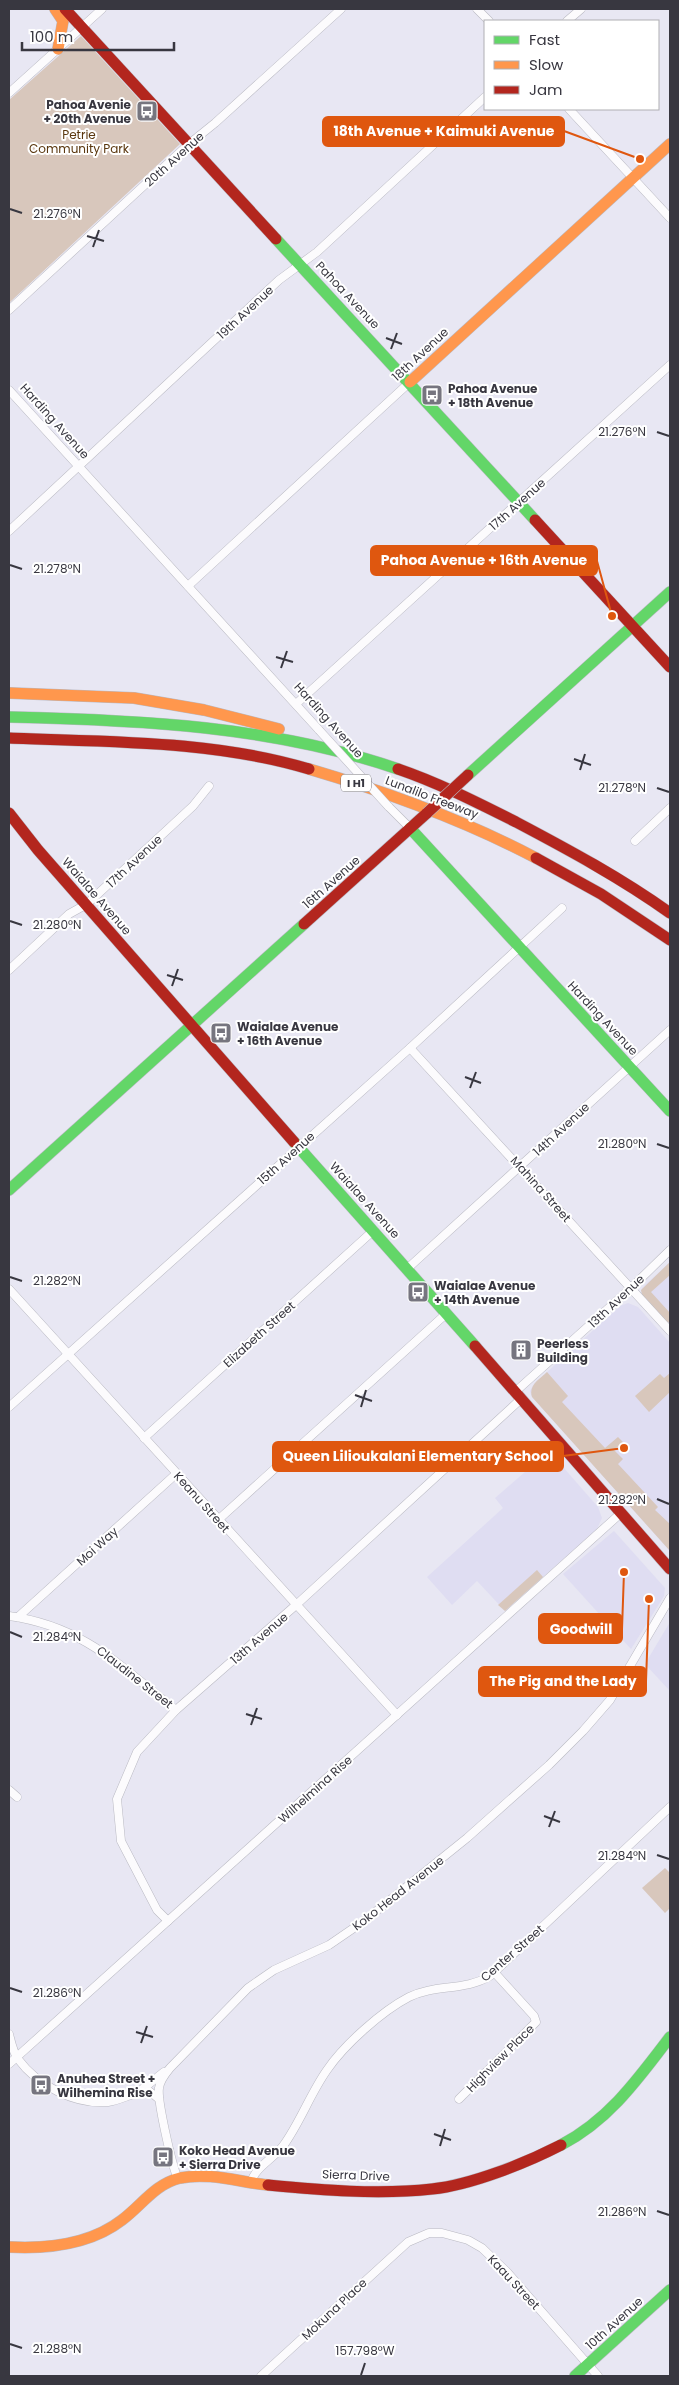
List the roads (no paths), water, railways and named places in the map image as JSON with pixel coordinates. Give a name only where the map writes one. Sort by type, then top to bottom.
[{"type":"main road","points":[[56,9],[63,22],[58,49]]},
{"type":"main road","name":"Pahoa Avenue","points":[[65,9],[670,666]]},
{"type":"main road","name":"18th Avenue","points":[[410,382],[670,144]]},
{"type":"main road","name":"16th Avenue","points":[[9,1190],[428,813],[670,592]]},
{"type":"main road","points":[[9,693],[134,698],[204,710],[310,738],[370,757],[425,779]]},
{"type":"main road","name":"Lunalilo Freeway","points":[[9,717],[133,720],[231,730],[324,748],[425,779],[571,850],[670,913]]},
{"type":"main road","name":"Lunalilo Freeway","points":[[9,738],[157,744],[228,751],[290,762],[425,807],[537,856],[597,891],[670,940]]},
{"type":"main road","points":[[9,748],[68,740]]},
{"type":"main road","name":"Waialae Avenue","points":[[9,813],[38,850],[87,904],[191,1026],[408,1268],[670,1569]]},
{"type":"main road","name":"Waialae Avenue","points":[[9,827],[38,850]]},
{"type":"main road","name":"Harding Avenue","points":[[410,828],[670,1111]]},
{"type":"main road","name":"Sierra Drive","points":[[9,2247],[22,2248],[61,2244],[93,2236],[121,2220],[151,2191],[178,2179],[211,2175],[252,2183],[300,2187],[419,2190],[463,2182],[517,2165],[561,2146],[599,2120],[629,2090],[670,2037]]},
{"type":"main road","name":"10th Avenue","points":[[575,2376],[670,2290]]},
{"type":"street","points":[[9,93],[102,9]]},
{"type":"street","name":"20th Avenue","points":[[9,310],[189,144],[215,123],[341,9]]},
{"type":"street","points":[[477,9],[488,20]]},
{"type":"street","points":[[568,20],[581,9]]},
{"type":"street","name":"19th Avenue","points":[[9,531],[279,280],[317,252],[484,98]]},
{"type":"street","points":[[570,110],[670,218]]},
{"type":"street","name":"17th Avenue","points":[[296,704],[670,365]]},
{"type":"street","name":"18th Avenue","points":[[188,586],[410,382]]},
{"type":"street","name":"Harding Avenue","points":[[9,390],[318,730],[410,828]]},
{"type":"street","name":"17th Avenue","points":[[9,970],[69,914],[87,904],[193,806],[209,786]]},
{"type":"street","points":[[635,841],[670,808]]},
{"type":"street","name":"15th Avenue","points":[[9,1407],[410,1048],[562,908]]},
{"type":"street","name":"14th Avenue","points":[[408,1268],[670,1030]]},
{"type":"street","name":"Mahina Street","points":[[410,1048],[670,1331]]},
{"type":"street","name":"Elizabeth Street","points":[[144,1438],[374,1230]]},
{"type":"street","name":"13th Avenue","points":[[168,1922],[157,1910],[121,1840],[117,1799],[137,1752],[176,1710],[296,1605],[670,1250]]},
{"type":"street","name":"Keanu Street","points":[[9,1289],[397,1716]]},
{"type":"street","points":[[218,1520],[447,1313]]},
{"type":"street","name":"Moi Way","points":[[18,1618],[176,1474]]},
{"type":"street","name":"Wilhelmina Rise","points":[[9,2064],[621,1514]]},
{"type":"street","name":"Koko Head Avenue","points":[[178,2179],[170,2154],[159,2099],[161,2080],[176,2061],[248,1988],[274,1970],[329,1944],[364,1921],[479,1828],[549,1765],[584,1731],[610,1700],[670,1598]]},
{"type":"street","name":"Claudine Street","points":[[9,1616],[62,1630],[88,1641],[176,1710]]},
{"type":"street","points":[[9,1790],[17,1797]]},
{"type":"street","name":"Center Street","points":[[252,2183],[256,2172],[273,2158],[285,2142],[327,2070],[355,2039],[394,2006],[411,1996],[427,1991],[470,1985],[483,1980],[494,1972],[670,1807]]},
{"type":"street","name":"Highview Place","points":[[459,2099],[536,2022],[534,2016],[494,1972]]},
{"type":"street","points":[[9,2034],[17,2057],[41,2081],[54,2089],[76,2098],[108,2102],[149,2091],[159,2099]]},
{"type":"street","points":[[136,2094],[176,2061]]},
{"type":"street","name":"Kaau Street","points":[[408,2242],[429,2233],[442,2233],[468,2240],[482,2248],[507,2272],[598,2376]]},
{"type":"street","name":"Mokuna Place","points":[[261,2376],[408,2242]]},
{"type":"place","name":"Pahoa Avenie + 20th Avenue","points":[[147,111]]},
{"type":"place","name":"18th Avenue + Kaimuki Avenue","points":[[640,159]]},
{"type":"place","name":"Pahoa Avenue + 18th Avenue","points":[[432,395]]},
{"type":"place","name":"Pahoa Avenue + 16th Avenue","points":[[612,616]]},
{"type":"place","name":"Waialae Avenue + 16th Avenue","points":[[221,1033]]},
{"type":"place","name":"Waialae Avenue + 14th Avenue","points":[[418,1292]]},
{"type":"place","name":"Peerless Building","points":[[521,1350]]},
{"type":"place","name":"Queen Lilioukalani Elementary School","points":[[624,1448]]},
{"type":"place","name":"Goodwill","points":[[624,1572]]},
{"type":"place","name":"The Pig and the Lady","points":[[649,1599]]},
{"type":"place","name":"Anuhea Street + Wilhemina Rise","points":[[41,2085]]},
{"type":"place","name":"Koko Head Avenue + Sierra Drive","points":[[163,2157]]},
{"type":"park label","name":"Petrie Community Park","points":[[79,141]]}]
